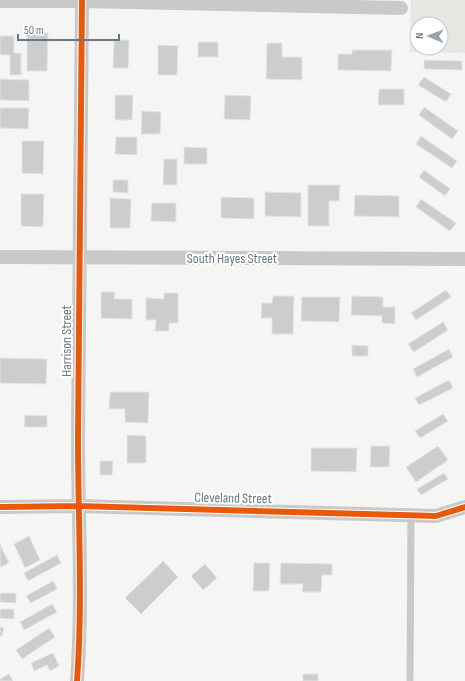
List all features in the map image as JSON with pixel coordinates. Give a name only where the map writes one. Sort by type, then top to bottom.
[{"type":"street","points":[[0,1],[82,1],[401,8]]},
{"type":"street","name":"Harrison Street","points":[[77,681],[80,639],[78,506],[78,258],[82,1]]},
{"type":"street","name":"South Hayes Street","points":[[0,257],[465,259]]},
{"type":"street","name":"Cleveland Street","points":[[0,507],[78,506],[436,516],[465,507]]},
{"type":"lane","points":[[410,681],[411,515]]},
{"type":"shaded area","points":[[411,0],[465,0],[465,53],[449,53],[449,16],[411,16]]},
{"type":"building","points":[[27,33],[48,33],[47,71],[27,71]]},
{"type":"building","points":[[0,36],[14,36],[14,53],[21,53],[21,75],[10,75],[10,55],[0,55]]},
{"type":"building","points":[[114,40],[129,40],[128,68],[113,68]]},
{"type":"building","points":[[198,42],[218,42],[218,57],[198,57]]},
{"type":"building","points":[[267,43],[282,43],[282,57],[302,57],[302,80],[266,79]]},
{"type":"building","points":[[158,45],[178,46],[177,75],[158,75]]},
{"type":"building","points":[[352,50],[392,50],[391,71],[338,70],[338,54],[352,54]]},
{"type":"building","points":[[424,60],[462,61],[462,70],[424,69]]},
{"type":"building","points":[[424,77],[451,94],[446,102],[418,85]]},
{"type":"building","points":[[0,79],[29,80],[29,101],[0,100]]},
{"type":"building","points":[[379,89],[404,89],[404,105],[378,105]]},
{"type":"building","points":[[115,95],[133,95],[132,120],[115,120]]},
{"type":"building","points":[[225,95],[251,96],[250,120],[224,119]]},
{"type":"building","points":[[424,107],[458,131],[452,139],[419,115]]},
{"type":"building","points":[[0,108],[29,108],[28,129],[0,128]]},
{"type":"building","points":[[142,111],[161,112],[160,134],[141,134]]},
{"type":"building","points":[[421,136],[457,161],[452,168],[416,144]]},
{"type":"building","points":[[116,137],[137,137],[137,155],[115,154]]},
{"type":"building","points":[[22,141],[44,141],[43,174],[22,173]]},
{"type":"building","points":[[184,147],[207,148],[207,164],[184,164]]},
{"type":"building","points":[[164,159],[177,159],[177,185],[163,185]]},
{"type":"building","points":[[424,170],[450,189],[445,196],[419,177]]},
{"type":"building","points":[[113,180],[128,180],[128,193],[113,192]]},
{"type":"building","points":[[308,185],[340,185],[339,201],[329,201],[329,226],[308,226]]},
{"type":"building","points":[[265,192],[301,193],[301,217],[265,216]]},
{"type":"building","points":[[21,194],[44,194],[43,227],[21,226]]},
{"type":"building","points":[[355,195],[399,196],[399,217],[354,216]]},
{"type":"building","points":[[221,197],[254,198],[254,219],[221,218]]},
{"type":"building","points":[[110,198],[131,199],[130,228],[110,228]]},
{"type":"building","points":[[421,199],[456,223],[450,231],[416,207]]},
{"type":"building","points":[[152,203],[176,203],[176,222],[151,221]]},
{"type":"building","points":[[446,290],[451,297],[416,320],[411,313]]},
{"type":"building","points":[[101,292],[115,292],[114,299],[132,299],[132,319],[101,318]]},
{"type":"building","points":[[164,293],[178,293],[178,323],[169,323],[169,331],[155,331],[156,320],[146,320],[146,298],[164,299]]},
{"type":"building","points":[[273,296],[294,296],[293,334],[272,334],[272,318],[261,318],[262,303],[272,303]]},
{"type":"building","points":[[352,296],[383,297],[383,307],[395,307],[395,324],[382,323],[382,316],[351,315]]},
{"type":"building","points":[[302,297],[340,297],[339,322],[301,321]]},
{"type":"building","points":[[443,322],[448,330],[414,352],[408,344]]},
{"type":"building","points":[[352,345],[368,346],[368,356],[352,356]]},
{"type":"building","points":[[449,349],[453,357],[417,377],[413,369]]},
{"type":"building","points":[[0,358],[47,359],[46,384],[0,383]]},
{"type":"building","points":[[449,380],[453,388],[419,405],[415,398]]},
{"type":"building","points":[[110,392],[149,392],[148,423],[125,422],[125,409],[109,409]]},
{"type":"building","points":[[443,414],[448,421],[420,438],[415,431]]},
{"type":"building","points":[[25,415],[47,416],[47,427],[24,427]]},
{"type":"building","points":[[127,435],[146,436],[146,463],[127,463]]},
{"type":"building","points":[[371,446],[390,446],[389,467],[370,467]]},
{"type":"building","points":[[438,446],[448,460],[416,482],[406,467]]},
{"type":"building","points":[[311,448],[357,448],[356,472],[311,471]]},
{"type":"building","points":[[100,461],[113,461],[112,475],[100,475]]},
{"type":"building","points":[[444,473],[448,479],[421,495],[417,489]]},
{"type":"building","points":[[29,536],[40,560],[25,568],[14,544]]},
{"type":"building","points":[[0,544],[9,563],[1,567],[0,566]]},
{"type":"building","points":[[57,555],[61,563],[28,581],[24,573]]},
{"type":"building","points":[[163,561],[178,577],[141,614],[125,598]]},
{"type":"building","points":[[254,563],[270,563],[269,591],[253,591]]},
{"type":"building","points":[[281,563],[332,564],[332,575],[322,575],[321,592],[302,592],[303,584],[280,584]]},
{"type":"building","points":[[205,564],[217,578],[203,590],[191,576]]},
{"type":"building","points":[[53,581],[57,589],[31,603],[26,596]]},
{"type":"building","points":[[0,593],[16,593],[16,603],[0,602]]},
{"type":"building","points":[[52,604],[57,612],[24,630],[20,622]]},
{"type":"building","points":[[0,609],[14,609],[14,619],[0,618]]},
{"type":"building","points":[[0,627],[4,628],[2,636],[0,636]]},
{"type":"building","points":[[49,628],[55,637],[22,659],[16,650]]},
{"type":"building","points":[[53,653],[59,666],[50,671],[47,665],[34,671],[31,663]]},
{"type":"building","points":[[9,674],[13,681],[0,681],[0,679]]},
{"type":"building","points":[[303,674],[318,674],[318,681],[303,681]]},
{"type":"cycle path","points":[[77,681],[80,620],[78,383],[82,0]]},
{"type":"cycle path","points":[[0,507],[78,506],[436,516],[465,507]]}]
